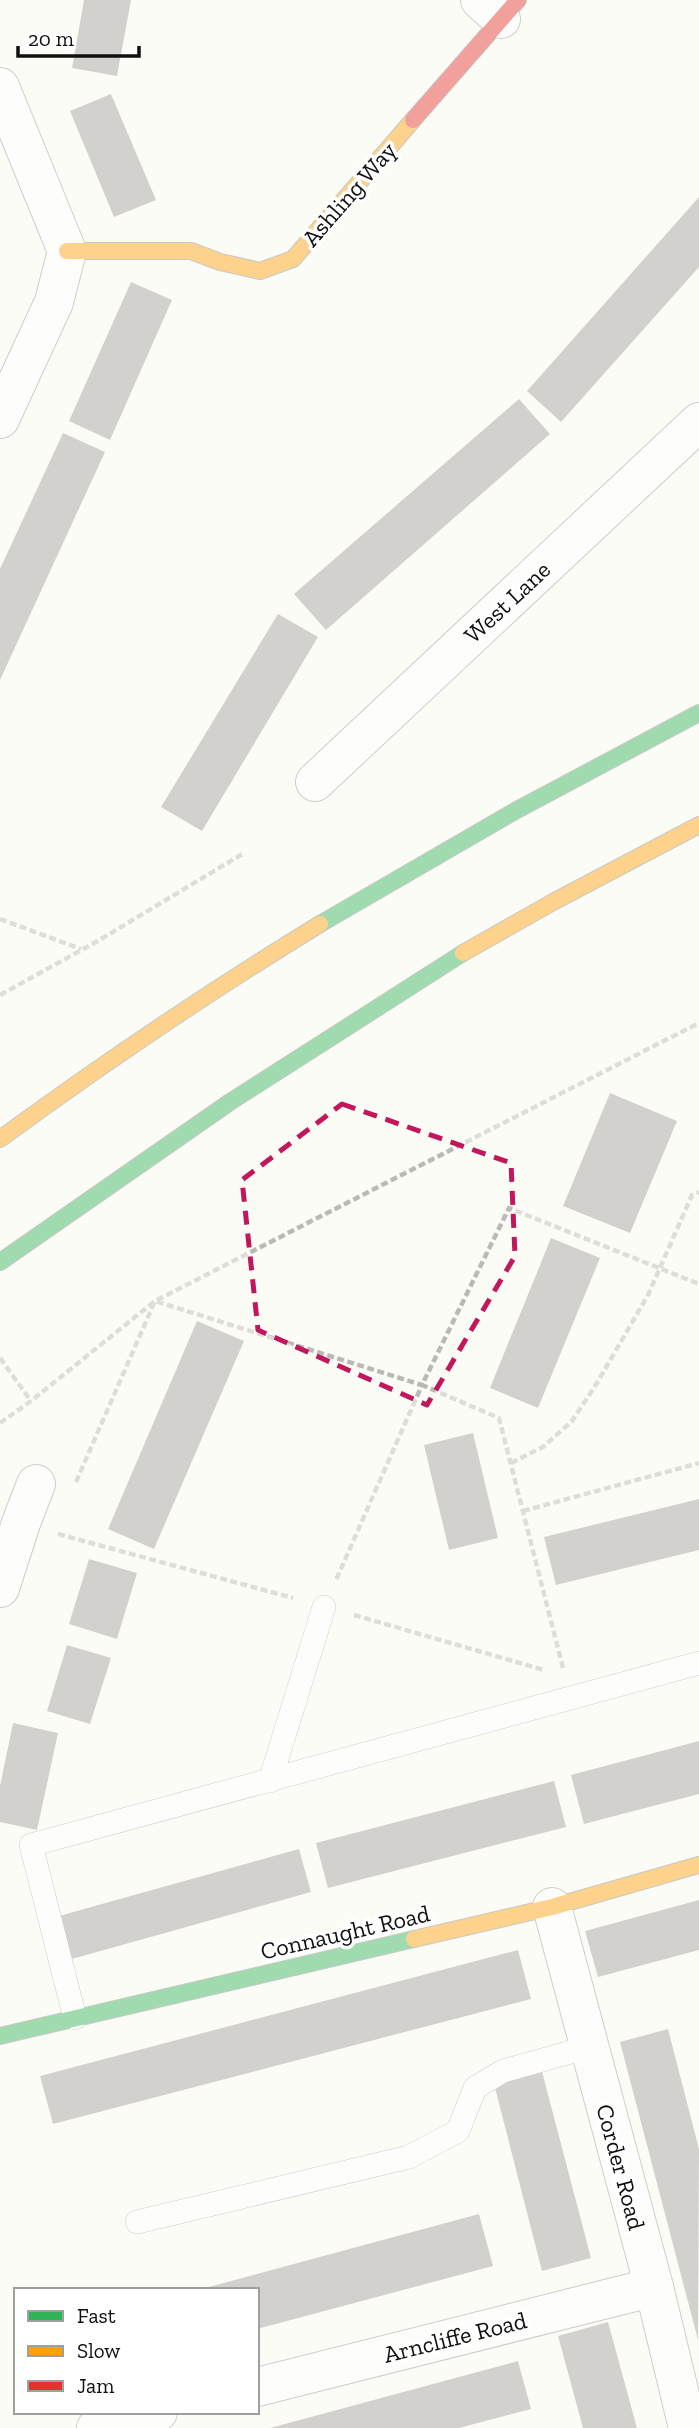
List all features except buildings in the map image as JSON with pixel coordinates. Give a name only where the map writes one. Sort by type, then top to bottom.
[{"type":"main road","name":"Ashling Way","points":[[67,251],[191,251],[220,262],[260,271],[293,259],[500,6]]},
{"type":"main road","points":[[0,1139],[122,1050],[235,976],[527,804],[699,713]]},
{"type":"main road","points":[[0,1262],[115,1178],[335,1033],[468,950],[699,825]]},
{"type":"main road","name":"Connaught Road","points":[[0,2036],[552,1907],[699,1865]]},
{"type":"street","points":[[0,87],[67,251],[54,302],[0,419]]},
{"type":"street","name":"West Lane","points":[[314,782],[699,422]]},
{"type":"street","points":[[0,1588],[20,1523],[36,1484]]},
{"type":"street","name":"Corder Road","points":[[552,1907],[688,2428]]},
{"type":"street","name":"Arncliffe Road","points":[[259,2386],[653,2287]]},
{"type":"street","points":[[96,2428],[151,2414]]},
{"type":"lane","points":[[270,1781],[324,1607]]},
{"type":"lane","points":[[75,2018],[30,1845],[270,1781],[567,1686],[699,1662]]},
{"type":"lane","points":[[137,2222],[409,2157],[458,2131],[475,2088],[494,2076],[503,2071],[589,2047]]},
{"type":"path","points":[[0,995],[244,853]]},
{"type":"path","points":[[0,919],[82,949]]},
{"type":"path","points":[[0,1423],[32,1401],[155,1301],[699,1023]]},
{"type":"path","points":[[511,1464],[543,1447],[572,1421],[642,1306],[692,1195],[699,1192]]},
{"type":"path","points":[[324,1607],[422,1385],[509,1208],[699,1284]]},
{"type":"path","points":[[155,1301],[422,1385],[499,1418],[567,1686]]},
{"type":"path","points":[[36,1484],[70,1497],[155,1301]]},
{"type":"path","points":[[0,1358],[32,1401]]},
{"type":"path","points":[[523,1511],[699,1463]]},
{"type":"path","points":[[20,1523],[324,1607],[567,1686]]},
{"type":"highlighted area","points":[[342,1104],[511,1163],[515,1256],[427,1405],[258,1330],[242,1180]]},
{"type":"traffic: fast","points":[[320,924],[515,811],[699,713]]},
{"type":"traffic: fast","points":[[0,1262],[230,1102],[463,953]]},
{"type":"traffic: fast","points":[[0,2036],[414,1939]]},
{"type":"traffic: slow","points":[[67,251],[191,251],[220,262],[260,271],[293,259],[413,120]]},
{"type":"traffic: slow","points":[[463,953],[699,825]]},
{"type":"traffic: slow","points":[[0,1139],[158,1028],[320,924]]},
{"type":"traffic: slow","points":[[414,1939],[552,1907],[699,1865]]},
{"type":"traffic: jam","points":[[413,120],[518,0]]}]
